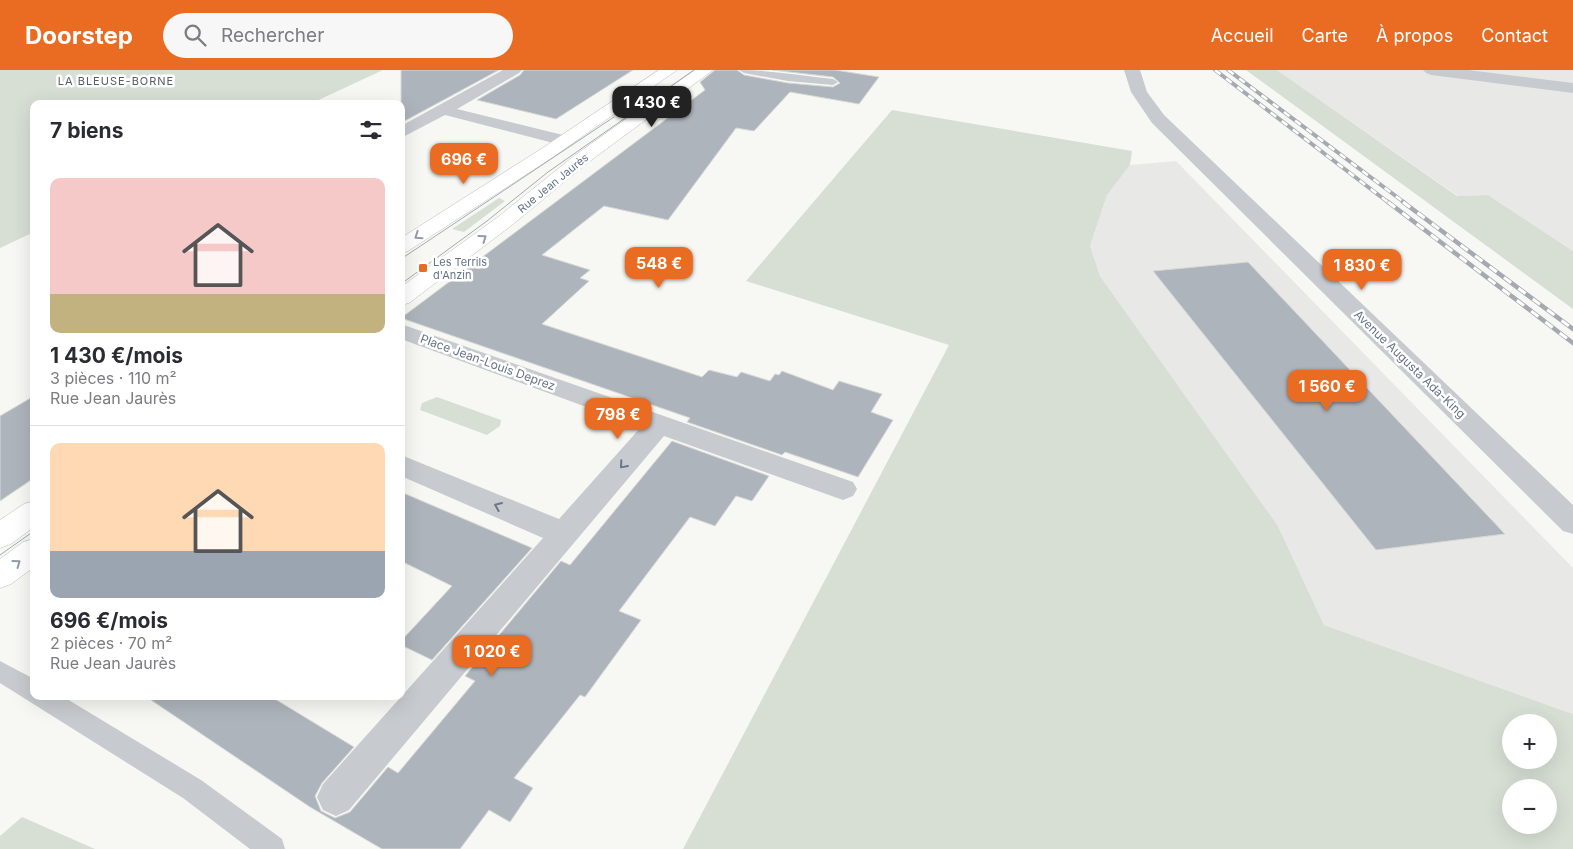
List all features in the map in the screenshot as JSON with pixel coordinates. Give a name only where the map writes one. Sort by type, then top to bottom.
[{"type":"main road","name":"Rue Jean Jaurès","points":[[405,244],[565,141],[669,70]]},
{"type":"main road","name":"Rue Jean Jaurès","points":[[405,295],[505,221],[580,160],[705,70]]},
{"type":"main road","points":[[0,536],[30,515]]},
{"type":"main road","points":[[0,575],[30,554]]},
{"type":"street","points":[[405,131],[514,70]]},
{"type":"street","name":"Avenue Augusta Ada-King","points":[[1132,70],[1139,92],[1158,119],[1573,523]]},
{"type":"street","points":[[1430,70],[1573,88]]},
{"type":"street","points":[[443,110],[565,141]]},
{"type":"street","name":"Place Jean-Louis Deprez","points":[[405,332],[843,488]]},
{"type":"street","points":[[336,797],[659,424]]},
{"type":"street","points":[[405,467],[564,534]]},
{"type":"lane","points":[[744,70],[788,78],[833,82]]},
{"type":"lane","points":[[0,671],[30,690]]},
{"type":"lane","points":[[47,700],[192,789],[272,849]]},
{"type":"shaded area","points":[[0,70],[383,70],[319,100],[30,100],[30,234],[0,248]]},
{"type":"shaded area","points":[[1246,70],[1277,70],[1457,196],[1488,195],[1573,251],[1573,309]]},
{"type":"shaded area","points":[[1277,70],[1573,70],[1573,251],[1488,195],[1458,196]]},
{"type":"shaded area","points":[[892,110],[1132,151],[1130,165],[1107,195],[1090,246],[1100,276],[1278,526],[1324,625],[1573,714],[1573,849],[683,849],[949,345],[746,281]]},
{"type":"shaded area","points":[[1176,161],[1573,568],[1573,714],[1324,625],[1278,526],[1100,276],[1090,246],[1107,195],[1130,165]]},
{"type":"shaded area","points":[[499,198],[505,201],[464,232],[452,229]]},
{"type":"shaded area","points":[[437,397],[501,420],[500,426],[487,435],[420,410],[422,403]]},
{"type":"shaded area","points":[[22,817],[95,849],[0,849],[0,836]]},
{"type":"building","points":[[401,70],[499,70],[405,121],[405,100],[401,100]]},
{"type":"building","points":[[524,70],[633,70],[556,119],[477,100],[520,75]]},
{"type":"building","points":[[715,70],[737,70],[744,75],[788,83],[833,87],[840,83],[833,77],[772,70],[835,70],[879,77],[859,104],[790,92],[754,131],[736,128],[668,220],[604,206],[542,255],[590,270],[580,278],[589,281],[542,324],[702,377],[709,370],[737,377],[741,372],[770,381],[775,374],[779,375],[782,371],[833,390],[839,381],[882,394],[871,412],[893,420],[858,477],[785,452],[782,455],[687,422],[690,418],[405,319],[405,315],[705,90],[700,82]]},
{"type":"building","points":[[1248,262],[1505,534],[1376,550],[1153,271]]},
{"type":"building","points":[[30,398],[30,481],[0,501],[0,416]]},
{"type":"building","points":[[672,441],[769,476],[752,501],[736,496],[715,526],[690,517],[619,611],[641,620],[585,697],[580,695],[514,778],[533,788],[510,822],[489,810],[460,849],[382,849],[310,807],[151,700],[277,700],[354,747],[322,783],[315,796],[321,811],[335,818],[350,812],[388,767],[398,773],[475,681],[465,676],[561,561],[570,565]]},
{"type":"building","points":[[405,494],[532,548],[432,660],[405,647],[405,637],[452,586],[405,563]]},
{"type":"tram line","points":[[405,281],[487,221],[548,172],[694,70]]},
{"type":"tram line","points":[[405,256],[614,117]]},
{"type":"tram line","points":[[0,555],[30,534]]},
{"type":"railway","points":[[1215,70],[1389,203]]},
{"type":"railway","points":[[1228,70],[1405,203]]},
{"type":"railway","points":[[1388,202],[1573,343]]},
{"type":"railway","points":[[1403,202],[1573,329]]},
{"type":"place","name":"Les Terrils d'Anzin","points":[[423,268]]},
{"type":"district","name":"LA BLEUSE-BORNE","points":[[116,81]]}]
